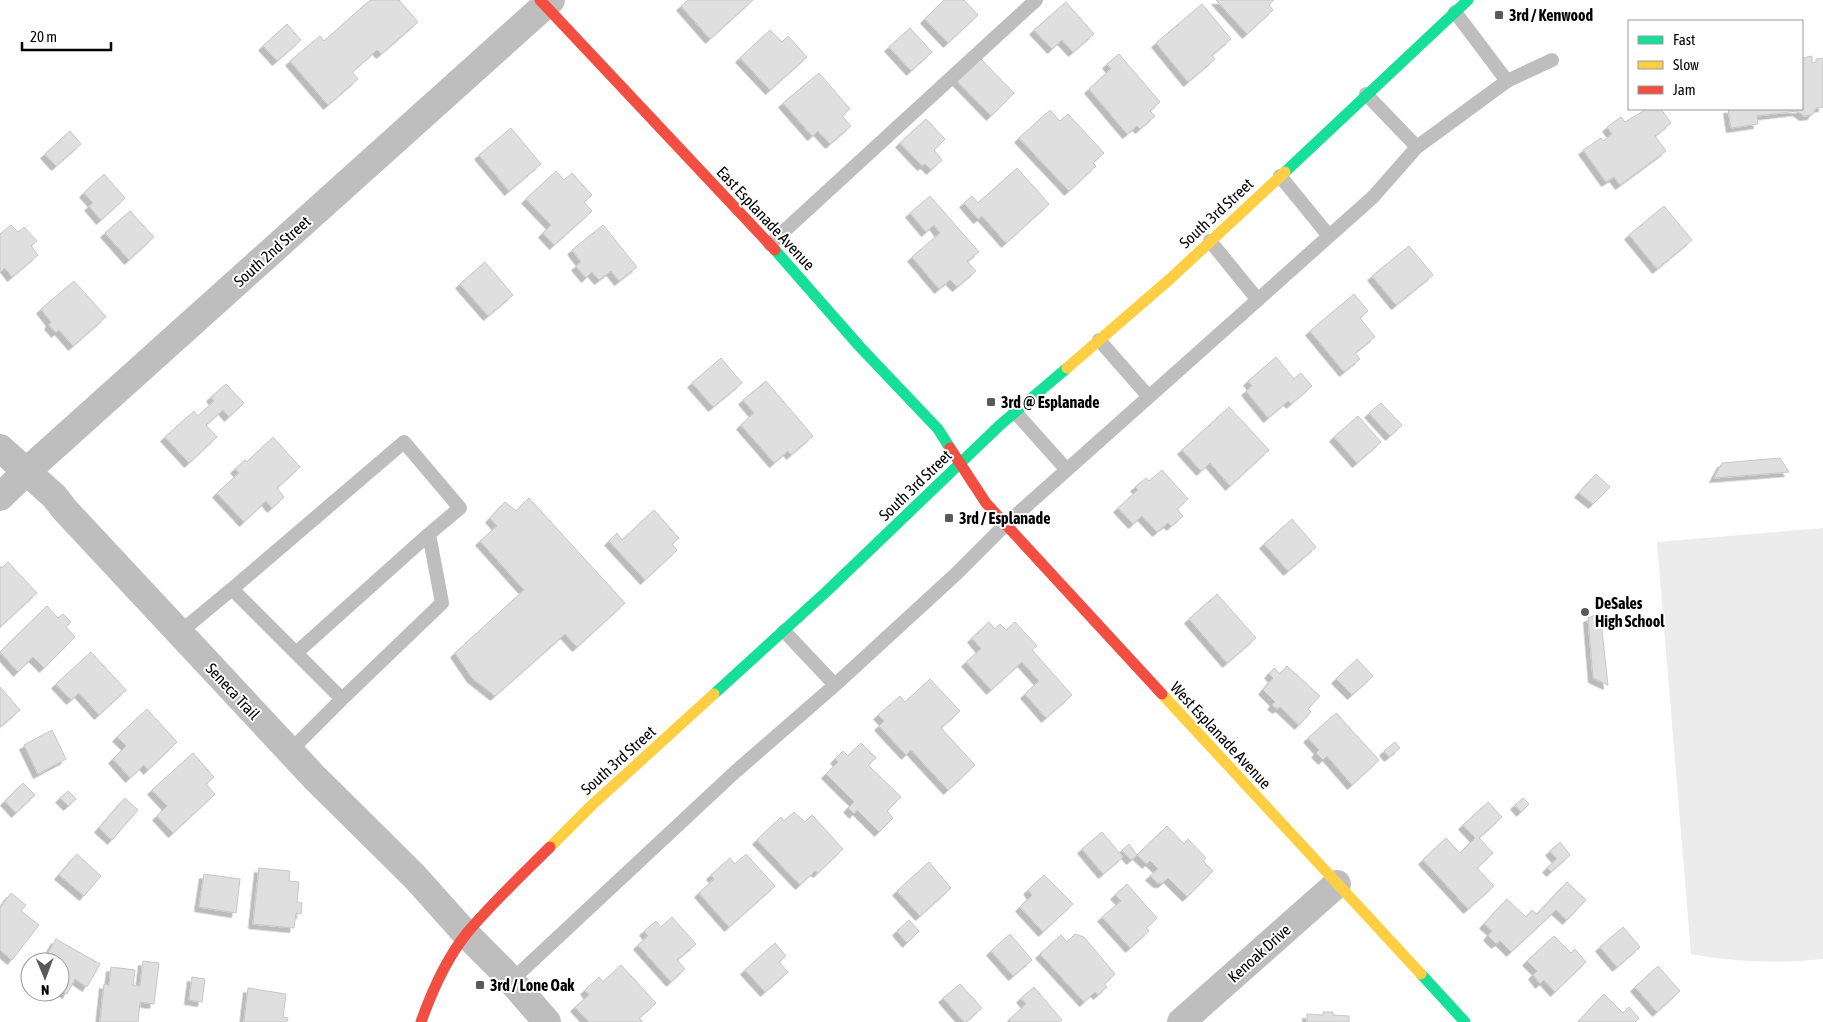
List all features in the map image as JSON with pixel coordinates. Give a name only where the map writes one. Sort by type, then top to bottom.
[{"type":"street","name":"South 3rd Street","points":[[421,1022],[441,972],[466,934],[592,805],[784,631],[1015,412],[1170,279],[1468,0]]},
{"type":"street","name":"East Esplanade Avenue","points":[[545,2],[770,244],[861,348],[938,429],[960,464]]},
{"type":"street","name":"South 2nd Street","points":[[0,497],[545,2]]},
{"type":"street","name":"Seneca Trail","points":[[0,448],[54,496],[290,752],[415,877],[466,934],[501,968],[547,1022]]},
{"type":"street","name":"West Esplanade Avenue","points":[[960,464],[986,503],[1005,525],[1466,1022]]},
{"type":"street","name":"Kenoak Drive","points":[[1181,1022],[1337,884]]},
{"type":"lane","points":[[770,244],[1036,0]]},
{"type":"lane","points":[[1455,12],[1507,81]]},
{"type":"lane","points":[[511,981],[728,779],[835,685],[956,574],[1005,525],[1373,197],[1417,147],[1507,81],[1552,60]]},
{"type":"lane","points":[[1366,94],[1417,147]]},
{"type":"lane","points":[[1280,176],[1329,236]]},
{"type":"lane","points":[[1210,241],[1258,300]]},
{"type":"lane","points":[[1099,340],[1149,397]]},
{"type":"lane","points":[[1015,412],[1067,470]]},
{"type":"lane","points":[[179,633],[404,442],[460,508],[296,653]]},
{"type":"lane","points":[[290,752],[342,699],[442,604],[430,534]]},
{"type":"lane","points":[[232,589],[342,699]]},
{"type":"lane","points":[[784,631],[835,685]]},
{"type":"shaded area","points":[[1823,528],[1823,959],[1757,961],[1691,954],[1657,542]]},
{"type":"building","points":[[370,0],[399,0],[418,22],[381,54],[377,50],[352,72],[358,79],[328,105],[290,61],[320,36],[324,41]]},
{"type":"building","points":[[688,0],[753,0],[710,39],[681,6]]},
{"type":"building","points":[[944,0],[964,0],[978,15],[948,43],[925,19]]},
{"type":"building","points":[[1216,0],[1274,0],[1269,5],[1273,10],[1247,34]]},
{"type":"building","points":[[1066,2],[1094,34],[1073,52],[1062,40],[1052,49],[1034,30]]},
{"type":"building","points":[[1202,4],[1231,39],[1212,55],[1215,59],[1188,82],[1156,43]]},
{"type":"building","points":[[287,24],[301,40],[277,61],[263,46]]},
{"type":"building","points":[[910,28],[932,52],[911,71],[889,47]]},
{"type":"building","points":[[770,30],[782,42],[788,36],[807,57],[770,90],[740,58]]},
{"type":"building","points":[[1119,54],[1160,102],[1150,111],[1155,116],[1140,129],[1137,126],[1127,134],[1089,89],[1111,69],[1107,64]]},
{"type":"building","points":[[1812,56],[1812,63],[1816,62],[1816,59],[1823,58],[1823,107],[1816,108],[1812,115],[1804,116],[1797,111],[1757,116],[1758,124],[1731,128],[1728,110],[1803,110],[1803,58]]},
{"type":"building","points":[[979,57],[1014,93],[991,116],[956,80]]},
{"type":"building","points":[[819,73],[850,109],[842,116],[851,126],[830,144],[818,131],[812,136],[783,103]]},
{"type":"building","points":[[1050,110],[1060,121],[1068,114],[1104,153],[1093,163],[1096,166],[1069,191],[1019,138]]},
{"type":"building","points":[[1645,110],[1662,110],[1671,123],[1655,136],[1666,151],[1620,185],[1614,177],[1606,182],[1583,150],[1601,138],[1603,141],[1612,134],[1607,127],[1621,117],[1625,122]]},
{"type":"building","points":[[926,119],[945,139],[934,150],[942,160],[931,170],[925,164],[922,166],[900,143]]},
{"type":"building","points":[[511,128],[541,164],[509,191],[479,155]]},
{"type":"building","points":[[70,131],[81,144],[56,166],[45,154]]},
{"type":"building","points":[[1017,168],[1049,204],[1006,243],[982,216],[978,219],[964,203],[972,196],[978,203]]},
{"type":"building","points":[[556,171],[564,180],[572,173],[592,195],[584,202],[592,211],[554,245],[543,233],[551,225],[526,199]]},
{"type":"building","points":[[104,174],[125,198],[101,220],[89,206],[93,203],[84,193]]},
{"type":"building","points":[[930,196],[979,252],[967,261],[976,271],[957,287],[950,280],[939,289],[912,257],[940,233],[934,225],[926,232],[910,213]]},
{"type":"building","points":[[1664,206],[1692,240],[1657,269],[1629,235]]},
{"type":"building","points":[[130,211],[154,237],[129,260],[105,233]]},
{"type":"building","points":[[11,225],[18,232],[24,227],[37,241],[31,246],[38,255],[12,277],[5,268],[0,273],[0,234]]},
{"type":"building","points":[[603,225],[637,267],[619,281],[611,271],[599,280],[592,272],[586,278],[576,266],[581,262],[572,250]]},
{"type":"building","points":[[1409,246],[1433,275],[1396,305],[1372,276]]},
{"type":"building","points":[[485,262],[513,295],[488,316],[460,284]]},
{"type":"building","points":[[74,281],[106,317],[73,346],[59,330],[56,333],[49,325],[51,322],[41,309]]},
{"type":"building","points":[[1354,294],[1368,311],[1360,318],[1375,337],[1355,353],[1360,359],[1344,372],[1310,331]]},
{"type":"building","points":[[1276,357],[1294,379],[1301,373],[1312,386],[1291,404],[1288,401],[1268,418],[1246,391],[1252,386],[1248,381]]},
{"type":"building","points":[[721,358],[742,383],[713,407],[692,383]]},
{"type":"building","points":[[766,381],[813,436],[791,455],[788,451],[774,463],[741,425],[754,413],[743,400]]},
{"type":"building","points":[[226,384],[244,403],[229,417],[223,410],[206,425],[217,437],[189,463],[165,437],[194,411],[198,416],[214,401],[211,397]]},
{"type":"building","points":[[1381,403],[1402,425],[1390,436],[1369,413]]},
{"type":"building","points":[[1229,407],[1269,450],[1230,486],[1210,463],[1201,471],[1182,450]]},
{"type":"building","points":[[1358,416],[1381,442],[1357,463],[1334,437]]},
{"type":"building","points":[[273,437],[300,467],[277,488],[284,497],[272,508],[266,501],[244,522],[217,493],[239,473],[235,469],[245,460],[247,462]]},
{"type":"building","points":[[1780,458],[1789,472],[1714,478],[1722,463]]},
{"type":"building","points":[[1162,470],[1188,499],[1177,509],[1183,516],[1171,526],[1168,523],[1157,532],[1142,516],[1133,524],[1118,508],[1138,490],[1135,487],[1146,478],[1149,481]]},
{"type":"building","points":[[1596,474],[1610,487],[1593,504],[1579,493]]},
{"type":"building","points":[[529,498],[625,603],[577,647],[565,634],[495,696],[472,678],[455,653],[524,590],[480,541],[497,526],[490,518],[505,502],[516,511]]},
{"type":"building","points":[[654,510],[679,538],[672,544],[677,550],[645,580],[609,541],[617,533],[622,540]]},
{"type":"building","points":[[1292,519],[1316,547],[1288,571],[1264,544]]},
{"type":"building","points":[[8,562],[37,593],[1,626],[0,566],[2,568]]},
{"type":"building","points":[[1217,594],[1256,638],[1227,663],[1189,619]]},
{"type":"building","points":[[47,606],[58,618],[63,614],[71,622],[66,627],[75,637],[44,668],[33,657],[18,672],[0,652]]},
{"type":"building","points":[[1600,613],[1608,685],[1593,678],[1588,618]]},
{"type":"building","points":[[989,622],[995,629],[1000,624],[1006,630],[1015,622],[1037,646],[1032,650],[1072,695],[1046,718],[1025,694],[1039,681],[1022,662],[991,690],[966,662],[981,649],[972,638]]},
{"type":"building","points":[[91,652],[126,690],[99,715],[79,693],[71,700],[56,684]]},
{"type":"building","points":[[1357,659],[1373,676],[1352,695],[1336,679]]},
{"type":"building","points":[[1287,666],[1320,696],[1308,709],[1311,712],[1299,725],[1280,707],[1277,709],[1272,705],[1275,702],[1263,690],[1273,678],[1269,674],[1274,668],[1280,674]]},
{"type":"building","points":[[930,679],[960,711],[941,728],[975,765],[948,790],[911,750],[906,755],[879,726],[884,721],[878,715],[900,696],[905,702]]},
{"type":"building","points":[[0,687],[20,710],[0,727]]},
{"type":"building","points":[[147,709],[177,742],[148,770],[144,765],[130,778],[113,759],[126,746],[117,737]]},
{"type":"building","points":[[1336,713],[1379,760],[1352,785],[1327,756],[1323,760],[1316,753],[1319,750],[1308,738]]},
{"type":"building","points":[[52,730],[66,759],[38,774],[24,745]]},
{"type":"building","points":[[1395,742],[1400,748],[1389,757],[1384,751]]},
{"type":"building","points":[[861,743],[876,758],[868,765],[901,797],[887,811],[893,818],[879,832],[857,810],[854,814],[848,808],[854,802],[826,774],[838,762],[835,759],[843,751],[848,756]]},
{"type":"building","points":[[193,753],[214,777],[206,784],[215,794],[173,833],[157,816],[167,806],[152,790]]},
{"type":"building","points":[[23,783],[35,795],[16,813],[5,801]]},
{"type":"building","points":[[68,791],[76,799],[68,806],[60,798]]},
{"type":"building","points":[[125,798],[138,810],[112,840],[99,828]]},
{"type":"building","points":[[1523,798],[1529,804],[1521,812],[1515,805]]},
{"type":"building","points":[[1488,802],[1502,817],[1479,838],[1493,853],[1477,868],[1494,886],[1468,909],[1423,860],[1446,838],[1460,853],[1475,838],[1463,825]]},
{"type":"building","points":[[794,812],[805,822],[812,815],[843,849],[818,873],[815,871],[800,885],[757,840],[781,817],[784,821]]},
{"type":"building","points":[[1167,826],[1184,844],[1188,839],[1206,858],[1203,861],[1213,871],[1187,897],[1168,878],[1163,883],[1158,883],[1150,876],[1158,869],[1150,861],[1147,864],[1137,855]]},
{"type":"building","points":[[1102,832],[1123,857],[1103,874],[1082,849]]},
{"type":"building","points":[[1560,842],[1570,855],[1551,872],[1547,868],[1557,859],[1550,851]]},
{"type":"building","points":[[1129,844],[1137,855],[1131,860],[1122,850]]},
{"type":"building","points":[[77,854],[101,876],[84,896],[59,875]]},
{"type":"building","points":[[746,854],[775,886],[729,927],[699,893],[714,879],[711,875],[730,858],[735,864]]},
{"type":"building","points":[[929,862],[951,888],[920,916],[897,891]]},
{"type":"building","points":[[259,868],[290,871],[289,881],[299,882],[297,902],[302,903],[301,914],[296,913],[294,928],[253,924]]},
{"type":"building","points":[[204,874],[240,879],[236,913],[199,907]]},
{"type":"building","points":[[1044,875],[1073,904],[1043,932],[1020,907],[1032,895],[1028,890]]},
{"type":"building","points":[[1567,882],[1586,900],[1567,920],[1556,910],[1511,952],[1500,941],[1496,944],[1488,936],[1492,931],[1484,924],[1507,899],[1526,917],[1532,910],[1537,914]]},
{"type":"building","points":[[1127,884],[1157,918],[1146,928],[1149,931],[1130,948],[1102,917],[1121,901],[1115,895]]},
{"type":"building","points":[[11,893],[26,905],[21,911],[39,925],[12,960],[0,950],[0,908]]},
{"type":"building","points":[[672,917],[696,944],[677,960],[685,969],[671,982],[638,945],[648,936],[644,931],[656,921],[661,927]]},
{"type":"building","points":[[909,920],[919,931],[907,943],[897,931]]},
{"type":"building","points":[[1623,927],[1640,947],[1617,967],[1600,947]]},
{"type":"building","points":[[1010,934],[1032,960],[1013,976],[991,951]]},
{"type":"building","points":[[1075,934],[1084,937],[1115,974],[1104,984],[1107,987],[1098,995],[1095,992],[1084,1002],[1040,954],[1061,935],[1067,942]]},
{"type":"building","points":[[1554,936],[1571,953],[1575,949],[1586,962],[1555,992],[1544,980],[1540,984],[1533,975],[1537,971],[1527,961]]},
{"type":"building","points":[[56,939],[100,964],[87,987],[75,979],[70,988],[70,952],[49,952]]},
{"type":"building","points":[[775,943],[786,956],[779,962],[788,972],[765,992],[745,970]]},
{"type":"building","points":[[143,961],[159,963],[154,1004],[140,1002],[138,1022],[100,1022],[104,984],[109,985],[111,967],[135,970],[133,985],[140,986]]},
{"type":"building","points":[[621,965],[656,1003],[639,1018],[643,1022],[589,1022],[575,1007],[589,995],[585,990],[599,977],[603,982]]},
{"type":"building","points":[[1658,966],[1680,991],[1657,1012],[1635,987]]},
{"type":"building","points":[[192,977],[205,979],[202,1002],[189,1000]]},
{"type":"building","points":[[960,984],[982,1008],[966,1022],[943,998]]},
{"type":"building","points":[[1034,987],[1062,1020],[1059,1022],[1011,1022],[1009,1020],[1026,1004],[1021,998]]},
{"type":"building","points":[[248,988],[286,994],[283,1017],[288,1018],[287,1022],[244,1022]]},
{"type":"building","points":[[1604,994],[1623,1013],[1629,1007],[1639,1018],[1635,1022],[1580,1022]]},
{"type":"building","points":[[1323,1012],[1333,1012],[1333,1015],[1349,1016],[1349,1022],[1307,1022],[1307,1014],[1323,1015]]},
{"type":"traffic: fast","points":[[1285,172],[1468,0]]},
{"type":"traffic: fast","points":[[775,250],[861,348],[938,429],[950,448]]},
{"type":"traffic: fast","points":[[714,694],[826,592],[1000,425],[1067,368]]},
{"type":"traffic: fast","points":[[1421,974],[1465,1022]]},
{"type":"traffic: slow","points":[[1067,368],[1170,279],[1285,172]]},
{"type":"traffic: slow","points":[[550,847],[592,805],[714,694]]},
{"type":"traffic: slow","points":[[1162,694],[1421,974]]},
{"type":"traffic: jam","points":[[540,0],[775,250]]},
{"type":"traffic: jam","points":[[950,448],[986,503],[1162,694]]},
{"type":"traffic: jam","points":[[421,1022],[440,976],[459,943],[507,889],[550,847]]},
{"type":"place","name":"3rd / Kenwood","points":[[1499,15]]},
{"type":"place","name":"3rd @ Esplanade","points":[[991,402]]},
{"type":"place","name":"3rd / Esplanade","points":[[949,518]]},
{"type":"place","name":"DeSales High School","points":[[1585,612]]},
{"type":"place","name":"3rd / Lone Oak","points":[[480,985]]}]
